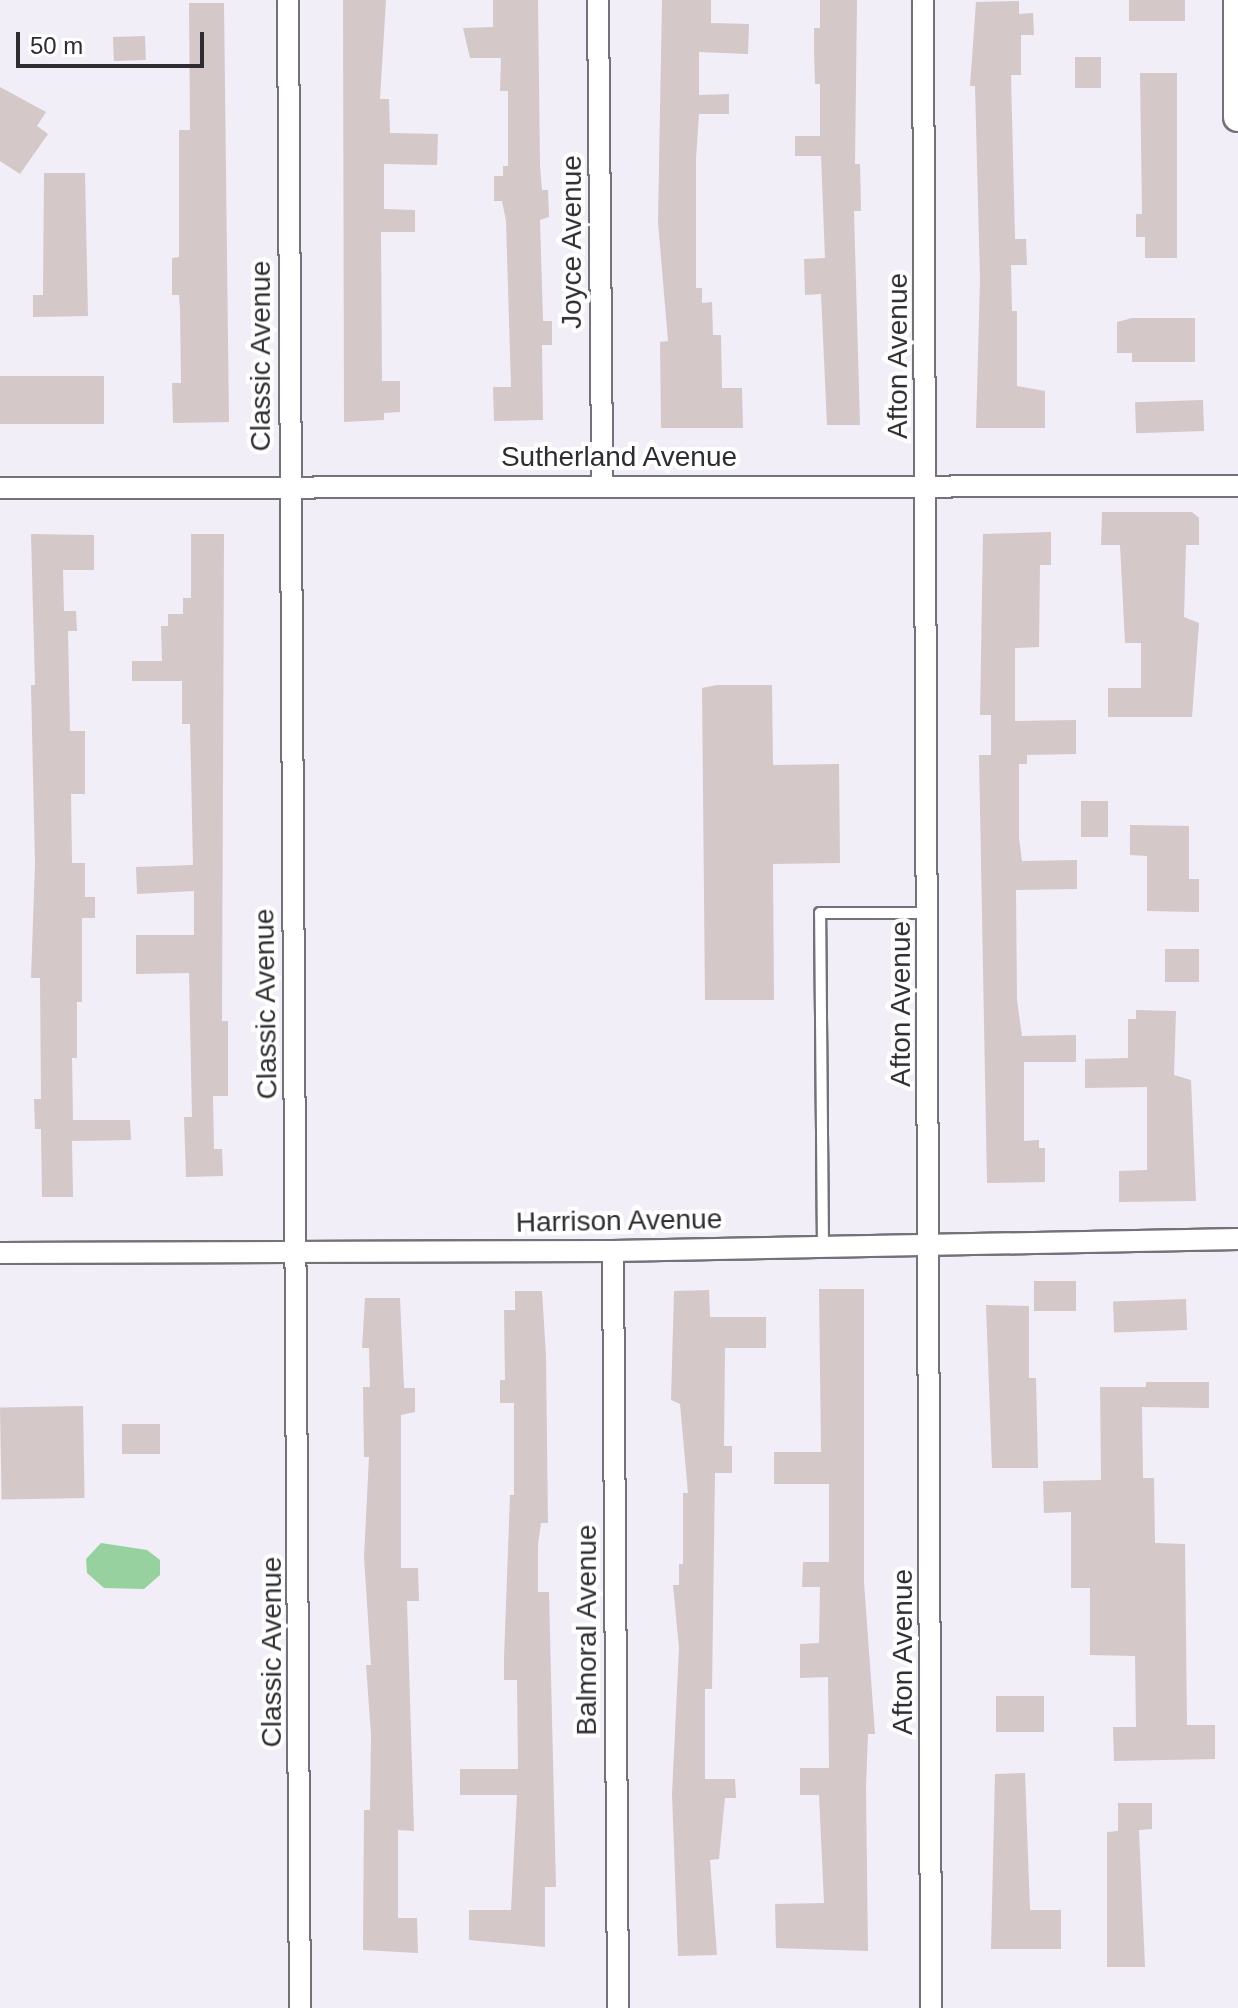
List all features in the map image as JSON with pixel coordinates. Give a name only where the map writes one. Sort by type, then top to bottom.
[{"type":"main road","points":[[1238,0],[1238,117]]},
{"type":"street","name":"Classic Avenue","points":[[288,0],[300,2008]]},
{"type":"street","name":"Joyce Avenue","points":[[598,0],[602,484]]},
{"type":"street","name":"Afton Avenue","points":[[923,0],[931,2008]]},
{"type":"street","name":"Sutherland Avenue","points":[[0,488],[602,484],[1238,486]]},
{"type":"street","name":"Harrison Avenue","points":[[0,1253],[296,1249],[613,1251],[1238,1239]]},
{"type":"street","name":"Balmoral Avenue","points":[[613,1251],[618,2008]]},
{"type":"lane","points":[[823,1246],[820,913],[929,913]]},
{"type":"green space","points":[[101,1543],[147,1550],[160,1560],[160,1575],[144,1589],[104,1588],[87,1573],[86,1559]]},
{"type":"building","points":[[343,0],[386,0],[380,99],[389,99],[390,133],[438,134],[437,165],[384,164],[384,209],[415,210],[415,232],[381,232],[382,381],[400,381],[400,412],[384,413],[384,420],[344,422]]},
{"type":"building","points":[[493,0],[538,0],[540,166],[542,190],[548,190],[549,217],[540,220],[543,321],[552,321],[552,345],[542,345],[543,420],[494,421],[493,387],[511,387],[506,221],[502,201],[494,201],[494,176],[503,176],[503,166],[508,166],[508,91],[500,91],[501,58],[470,58],[463,28],[493,27]]},
{"type":"building","points":[[662,0],[711,0],[711,23],[749,24],[748,54],[699,52],[699,95],[729,94],[729,114],[699,114],[696,159],[696,288],[702,288],[702,303],[712,302],[713,335],[721,335],[722,388],[742,388],[743,428],[661,428],[660,342],[668,341],[658,222]]},
{"type":"building","points":[[820,0],[857,0],[855,164],[860,164],[861,211],[854,211],[860,425],[827,425],[821,294],[805,295],[804,259],[825,258],[821,156],[795,156],[795,136],[820,136],[820,84],[815,84],[814,28],[820,28]]},
{"type":"building","points":[[1129,0],[1185,0],[1185,21],[1129,21]]},
{"type":"building","points":[[1019,1],[1019,14],[1033,13],[1034,35],[1021,35],[1021,75],[1011,75],[1015,239],[1026,239],[1027,265],[1011,265],[1012,311],[1017,311],[1017,386],[1045,391],[1045,428],[976,428],[980,279],[975,86],[970,86],[976,2]]},
{"type":"building","points":[[189,3],[224,3],[229,422],[173,423],[172,383],[181,383],[179,295],[172,295],[172,258],[179,257],[179,130],[190,130]]},
{"type":"building","points":[[145,36],[146,60],[114,61],[113,37]]},
{"type":"building","points":[[1075,57],[1101,57],[1101,88],[1075,88]]},
{"type":"building","points":[[1140,73],[1177,73],[1177,258],[1145,258],[1145,237],[1136,237],[1136,214],[1142,214]]},
{"type":"building","points":[[0,87],[46,112],[37,126],[48,134],[20,174],[0,161]]},
{"type":"building","points":[[44,173],[85,173],[88,316],[33,317],[33,295],[43,295]]},
{"type":"building","points":[[1132,318],[1195,318],[1195,362],[1132,362],[1132,353],[1117,353],[1117,322]]},
{"type":"building","points":[[0,376],[104,376],[104,424],[0,424]]},
{"type":"building","points":[[1203,400],[1204,431],[1136,433],[1135,402]]},
{"type":"building","points":[[1102,512],[1192,512],[1199,518],[1199,545],[1186,545],[1184,617],[1199,623],[1192,717],[1108,717],[1108,688],[1141,688],[1141,643],[1125,643],[1120,545],[1101,545]]},
{"type":"building","points":[[1051,532],[1051,565],[1040,565],[1039,647],[1015,648],[1015,721],[1076,720],[1076,754],[1027,755],[1027,764],[1019,764],[1019,838],[1022,861],[1077,860],[1077,889],[1016,890],[1017,1000],[1022,1036],[1076,1035],[1076,1062],[1024,1062],[1024,1141],[1039,1140],[1039,1148],[1045,1148],[1045,1182],[987,1183],[979,755],[991,755],[991,715],[980,715],[983,534]]},
{"type":"building","points":[[31,534],[94,535],[94,570],[63,570],[64,611],[76,611],[77,631],[68,631],[70,731],[85,731],[85,794],[71,794],[72,863],[85,863],[85,897],[95,897],[95,918],[82,918],[82,1002],[77,1002],[77,1058],[72,1058],[73,1120],[130,1120],[131,1140],[72,1141],[73,1197],[42,1197],[41,1129],[35,1129],[34,1099],[41,1099],[40,978],[31,978],[35,864],[31,685],[35,685]]},
{"type":"building","points":[[191,534],[224,534],[222,1021],[228,1021],[228,1096],[213,1096],[214,1149],[222,1149],[223,1176],[186,1177],[184,1117],[192,1117],[189,973],[136,974],[136,935],[194,935],[194,891],[137,894],[136,867],[193,865],[190,724],[182,724],[182,681],[132,681],[132,661],[162,661],[161,626],[168,626],[168,614],[183,614],[183,598],[191,598]]},
{"type":"building","points":[[772,685],[773,765],[839,764],[840,863],[773,864],[774,1000],[705,1000],[702,688]]},
{"type":"building","points":[[1081,801],[1108,801],[1108,837],[1081,837]]},
{"type":"building","points":[[1130,825],[1189,826],[1189,879],[1199,879],[1199,912],[1147,911],[1147,856],[1130,855]]},
{"type":"building","points":[[1165,949],[1199,949],[1199,982],[1165,982]]},
{"type":"building","points":[[1136,1010],[1176,1011],[1174,1075],[1191,1080],[1196,1201],[1119,1202],[1119,1171],[1147,1170],[1147,1087],[1085,1088],[1085,1059],[1128,1058],[1128,1019],[1136,1019]]},
{"type":"building","points":[[1034,1281],[1076,1281],[1076,1311],[1034,1311]]},
{"type":"building","points":[[819,1289],[864,1289],[864,1582],[875,1734],[868,1734],[866,1787],[868,1951],[776,1948],[775,1904],[824,1903],[819,1795],[800,1795],[800,1768],[829,1768],[828,1677],[800,1678],[800,1644],[819,1643],[820,1587],[802,1587],[803,1562],[829,1562],[829,1484],[774,1484],[774,1452],[821,1452]]},
{"type":"building","points":[[709,1290],[710,1317],[766,1317],[766,1348],[725,1348],[724,1446],[732,1446],[732,1473],[715,1473],[712,1689],[705,1689],[705,1779],[735,1779],[736,1798],[725,1798],[719,1859],[710,1860],[717,1955],[678,1956],[672,1794],[679,1648],[673,1585],[679,1585],[679,1564],[683,1564],[683,1493],[688,1493],[680,1404],[671,1400],[674,1291]]},
{"type":"building","points":[[515,1291],[542,1291],[546,1356],[548,1523],[541,1523],[538,1592],[549,1592],[556,1887],[545,1887],[545,1947],[469,1940],[469,1910],[511,1910],[517,1795],[460,1795],[460,1769],[518,1769],[517,1680],[504,1680],[510,1495],[514,1495],[514,1403],[500,1403],[500,1380],[505,1380],[504,1310],[515,1310]]},
{"type":"building","points":[[365,1298],[400,1298],[404,1388],[415,1388],[415,1412],[401,1415],[401,1568],[418,1568],[419,1601],[407,1601],[414,1831],[398,1830],[398,1918],[417,1918],[418,1953],[363,1950],[364,1810],[370,1810],[371,1735],[366,1665],[371,1665],[364,1557],[369,1457],[364,1457],[363,1387],[370,1387],[369,1348],[362,1348]]},
{"type":"building","points":[[1186,1299],[1187,1330],[1114,1333],[1113,1302]]},
{"type":"building","points":[[986,1305],[1029,1306],[1029,1378],[1036,1378],[1038,1468],[992,1468]]},
{"type":"building","points":[[1146,1382],[1209,1382],[1209,1408],[1142,1407],[1143,1478],[1154,1478],[1155,1543],[1185,1544],[1187,1725],[1215,1725],[1215,1759],[1114,1761],[1113,1727],[1136,1727],[1135,1656],[1090,1655],[1090,1588],[1071,1588],[1071,1512],[1044,1513],[1043,1481],[1101,1480],[1100,1387],[1146,1387]]},
{"type":"building","points":[[83,1406],[85,1498],[2,1499],[0,1407]]},
{"type":"building","points":[[122,1424],[160,1424],[160,1454],[122,1454]]},
{"type":"building","points":[[996,1696],[1044,1696],[1044,1732],[996,1732]]},
{"type":"building","points":[[1025,1773],[1030,1910],[1061,1910],[1061,1949],[991,1949],[995,1774]]},
{"type":"building","points":[[1118,1803],[1152,1803],[1152,1829],[1139,1830],[1145,1967],[1107,1967],[1107,1832],[1118,1831]]}]
